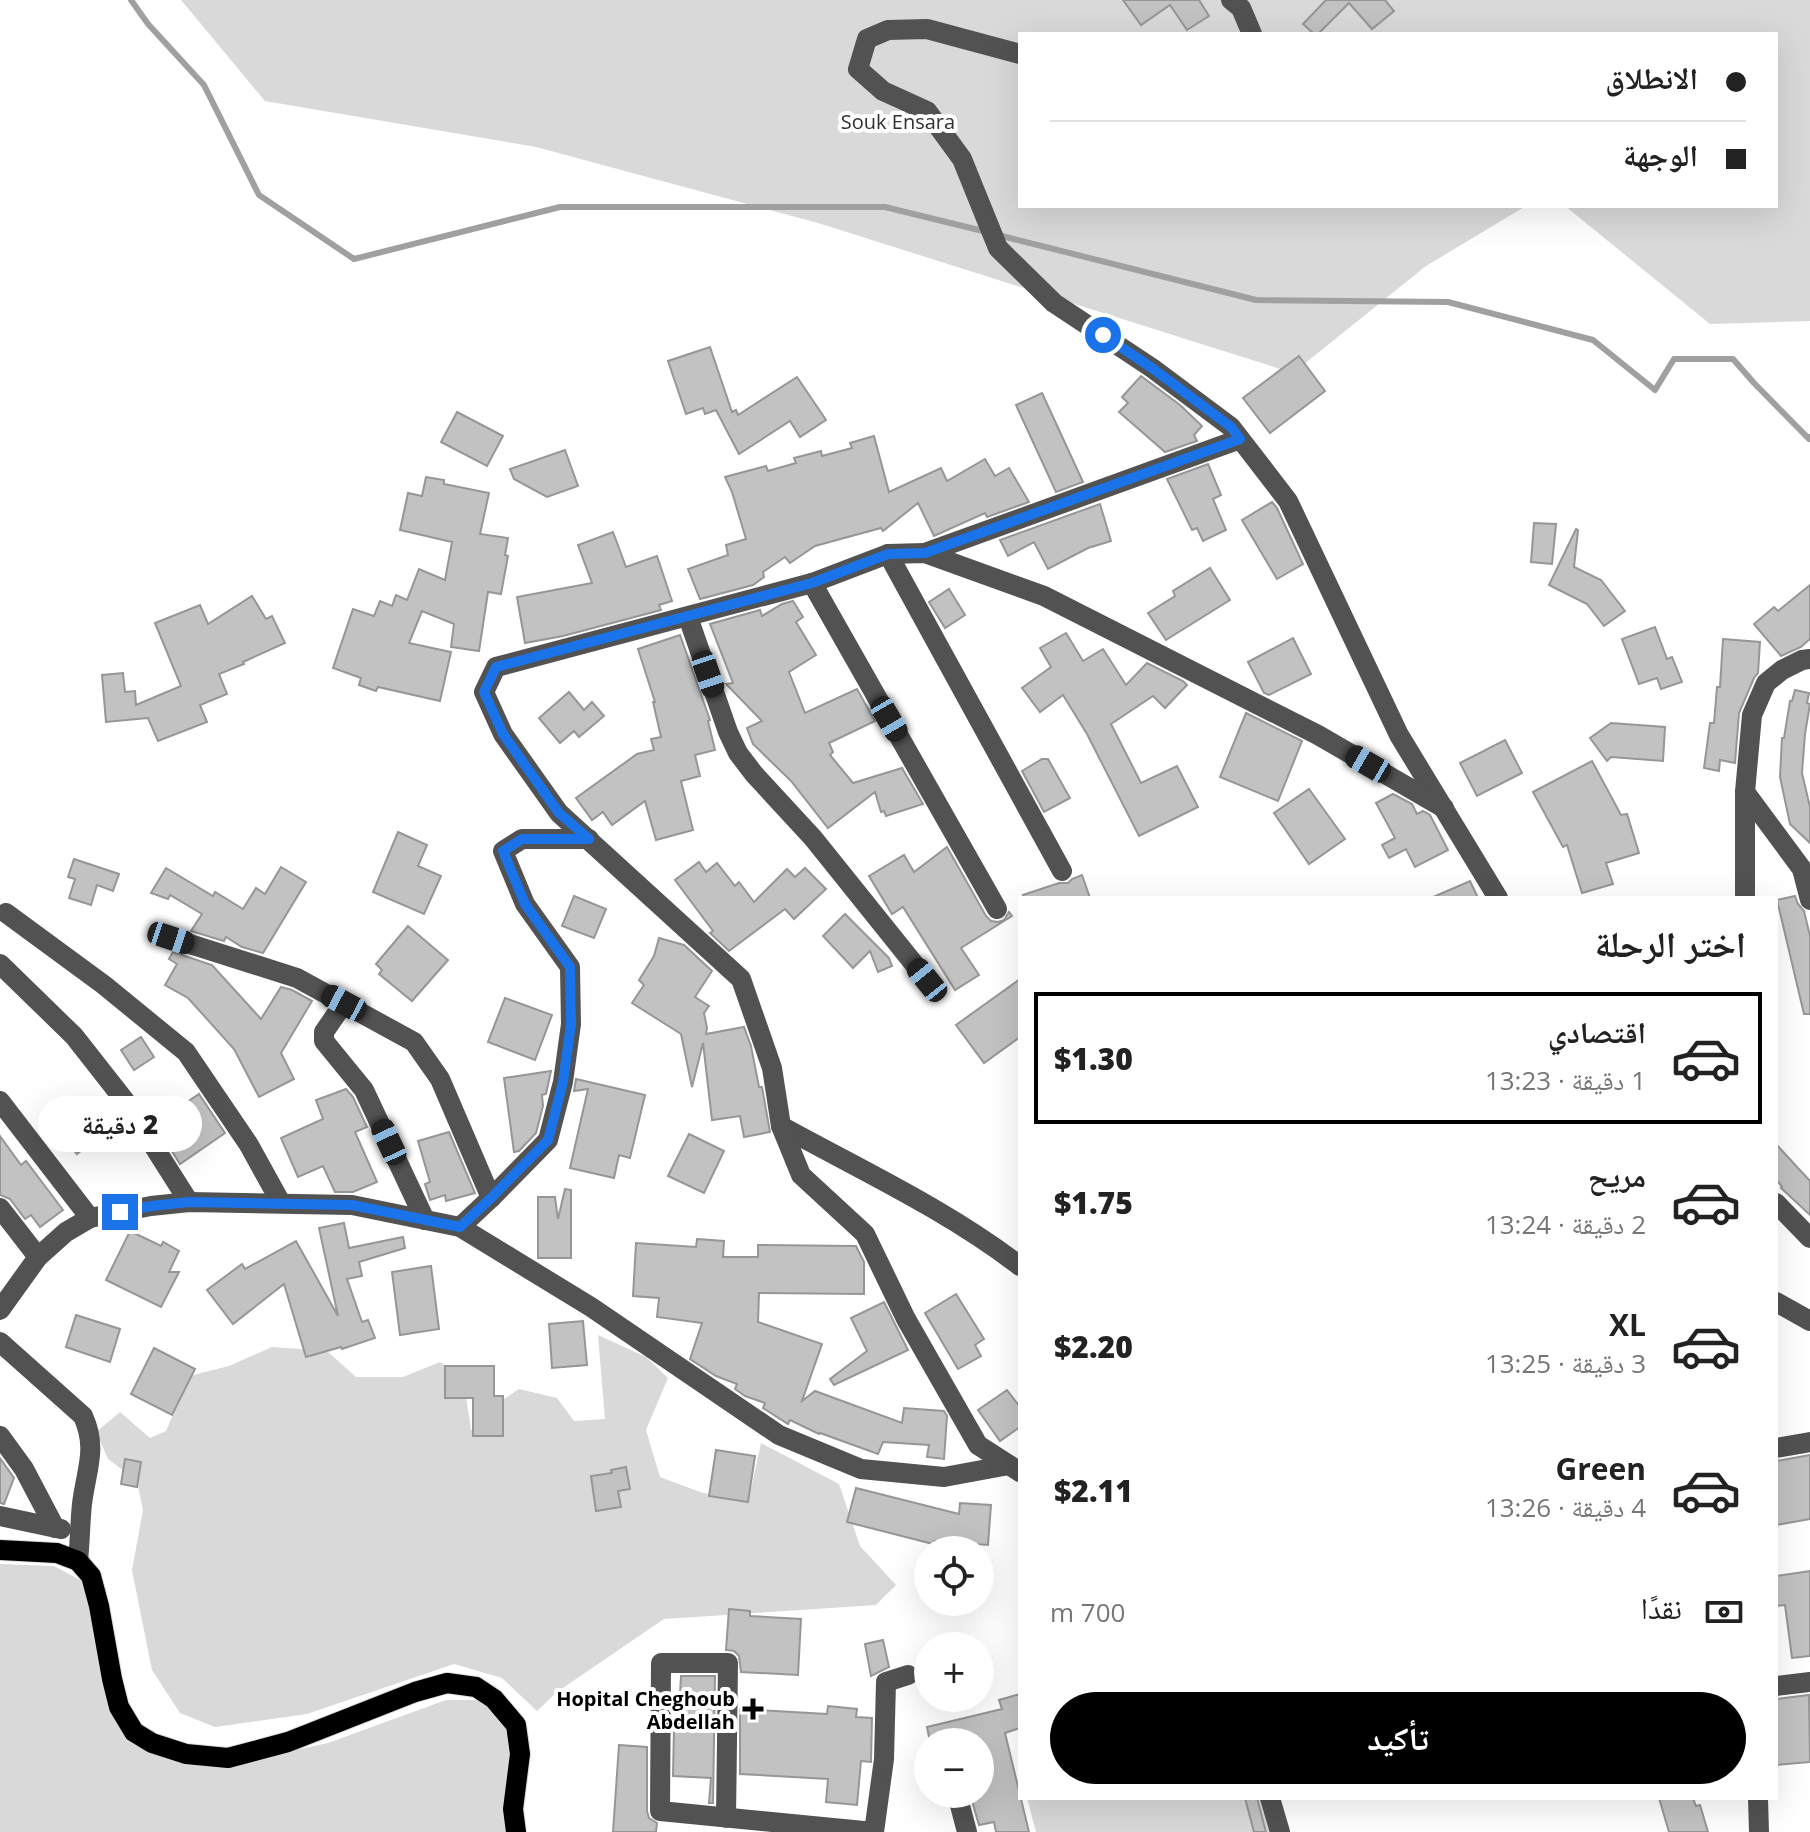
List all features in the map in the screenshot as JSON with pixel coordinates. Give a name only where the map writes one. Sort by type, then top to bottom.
[{"type":"main road","points":[[0,1550],[57,1553],[78,1561],[91,1576],[119,1707],[134,1732],[152,1743],[186,1754],[228,1758],[288,1742],[415,1692],[447,1683],[476,1687],[494,1699],[516,1725],[520,1754],[513,1809],[516,1832]]},
{"type":"street","points":[[1231,0],[1241,8],[1251,32]]},
{"type":"street","points":[[1018,53],[927,29],[888,30],[867,39],[858,69],[883,91],[927,111],[962,159],[998,248],[1054,303],[1152,368],[1231,427],[1288,501],[1399,735],[1497,896]]},
{"type":"street","points":[[1014,1469],[978,1445],[906,1319],[865,1234],[801,1175],[781,1126],[772,1068],[741,979],[559,813],[503,734],[484,692],[496,667],[812,583],[888,554],[925,553],[1240,439]]},
{"type":"street","points":[[925,553],[1044,596],[1318,735],[1444,808]]},
{"type":"street","points":[[888,554],[1062,871]]},
{"type":"street","points":[[812,583],[997,909]]},
{"type":"street","points":[[688,617],[738,753],[813,838],[927,980]]},
{"type":"street","points":[[1745,896],[1745,792],[1752,715],[1766,683],[1782,670],[1810,659]]},
{"type":"street","points":[[1745,792],[1802,869],[1810,900]]},
{"type":"street","points":[[460,1227],[548,1140],[563,1082],[571,1024],[570,967],[525,904],[503,851],[522,839],[589,839]]},
{"type":"street","points":[[6,913],[104,985],[186,1052],[249,1145],[281,1203]]},
{"type":"street","points":[[171,938],[297,978],[414,1042],[440,1079],[491,1198]]},
{"type":"street","points":[[0,964],[74,1036],[125,1101],[189,1202]]},
{"type":"street","points":[[344,1003],[324,1032],[324,1041],[364,1090],[425,1220]]},
{"type":"street","points":[[0,1101],[90,1218]]},
{"type":"street","points":[[781,1126],[937,1211],[1018,1264]]},
{"type":"street","points":[[0,1310],[38,1257],[66,1232],[90,1218],[189,1202],[352,1205],[460,1227],[591,1307],[779,1435],[861,1469],[944,1477],[1014,1469]]},
{"type":"street","points":[[1778,1205],[1810,1238]]},
{"type":"street","points":[[0,1208],[38,1257]]},
{"type":"street","points":[[1778,1303],[1810,1321]]},
{"type":"street","points":[[0,1342],[83,1416],[90,1432],[91,1459],[83,1500],[78,1561]]},
{"type":"street","points":[[0,1436],[24,1469],[55,1528]]},
{"type":"street","points":[[1778,1448],[1810,1442]]},
{"type":"street","points":[[0,1516],[80,1534]]},
{"type":"street","points":[[726,1818],[728,1663],[661,1663],[660,1811],[726,1818],[874,1832],[884,1759],[886,1682],[908,1675]]},
{"type":"street","points":[[1778,1686],[1810,1682]]},
{"type":"street","points":[[1271,1800],[1280,1832]]},
{"type":"street","points":[[1758,1800],[1759,1832]]},
{"type":"street","points":[[961,1808],[967,1832]]},
{"type":"green space","name":"Souk Ensara","points":[[181,0],[1810,0],[1810,321],[1710,324],[1567,208],[1778,208],[1778,32],[1018,32],[1018,208],[1523,208],[1426,266],[1293,373],[818,223],[536,147],[265,101]]},
{"type":"green space","points":[[598,1335],[646,1357],[668,1378],[646,1430],[660,1477],[700,1492],[748,1503],[761,1443],[839,1484],[860,1546],[896,1585],[876,1605],[664,1619],[557,1692],[537,1711],[502,1678],[454,1664],[307,1714],[215,1727],[180,1713],[152,1670],[132,1570],[143,1510],[137,1481],[108,1459],[96,1432],[120,1412],[150,1438],[166,1431],[189,1376],[229,1366],[272,1347],[327,1351],[356,1377],[403,1377],[440,1362],[463,1377],[471,1430],[502,1430],[501,1401],[519,1389],[557,1398],[574,1421],[605,1419]]},
{"type":"green space","points":[[0,1564],[54,1566],[95,1588],[134,1727],[149,1742],[254,1759],[328,1743],[446,1700],[482,1700],[517,1736],[515,1832],[0,1832]]},
{"type":"green space","points":[[1028,1800],[1267,1800],[1275,1832],[1036,1832]]},
{"type":"building","points":[[1123,0],[1199,0],[1209,16],[1187,30],[1170,5],[1141,25]]},
{"type":"building","points":[[1326,0],[1385,0],[1394,11],[1372,29],[1349,3],[1320,32],[1312,32],[1303,24]]},
{"type":"building","points":[[710,347],[732,412],[736,410],[738,415],[797,377],[826,420],[800,437],[790,421],[739,454],[716,410],[705,414],[703,408],[686,414],[668,361]]},
{"type":"building","points":[[1299,356],[1325,391],[1270,433],[1243,398]]},
{"type":"building","points":[[1141,376],[1202,426],[1194,435],[1197,441],[1165,452],[1119,412],[1128,403],[1122,397]]},
{"type":"building","points":[[1042,393],[1083,482],[1056,492],[1016,405]]},
{"type":"building","points":[[457,412],[503,436],[487,466],[441,442]]},
{"type":"building","points":[[874,436],[889,492],[941,468],[947,481],[985,459],[995,476],[1009,468],[1029,502],[987,517],[985,513],[934,536],[918,503],[883,531],[881,528],[815,546],[790,563],[785,557],[763,572],[764,577],[753,585],[700,599],[688,569],[728,555],[726,545],[746,539],[725,477],[766,466],[768,471],[796,463],[794,458],[821,451],[822,456],[852,448],[850,443]]},
{"type":"building","points":[[565,450],[578,486],[547,497],[514,479],[510,469]]},
{"type":"building","points":[[1208,464],[1221,495],[1213,499],[1226,530],[1203,541],[1197,528],[1192,530],[1167,479]]},
{"type":"building","points":[[426,477],[489,493],[480,534],[508,538],[501,594],[488,592],[479,651],[451,647],[454,624],[422,611],[409,643],[451,652],[440,701],[378,687],[376,691],[359,685],[361,678],[333,668],[353,609],[374,616],[380,601],[392,606],[396,595],[407,600],[419,569],[445,580],[452,542],[400,530],[408,493],[422,496]]},
{"type":"building","points":[[1272,502],[1303,564],[1277,579],[1242,520]]},
{"type":"building","points":[[1100,504],[1111,541],[1088,548],[1048,569],[1034,542],[1008,556],[1000,540]]},
{"type":"building","points":[[1534,523],[1556,524],[1552,564],[1531,562]]},
{"type":"building","points":[[1576,529],[1574,567],[1601,580],[1625,611],[1604,626],[1587,604],[1549,585]]},
{"type":"building","points":[[613,532],[626,567],[657,556],[672,601],[659,605],[661,610],[525,643],[517,597],[592,583],[578,545]]},
{"type":"building","points":[[1210,568],[1230,600],[1166,640],[1148,613],[1175,596],[1173,591]]},
{"type":"building","points":[[1810,585],[1810,639],[1781,656],[1754,624],[1774,607],[1778,611]]},
{"type":"building","points":[[949,589],[965,615],[945,628],[929,602]]},
{"type":"building","points":[[252,596],[266,619],[272,616],[285,643],[219,674],[227,694],[200,705],[207,722],[158,741],[148,718],[106,722],[102,675],[123,673],[125,692],[135,691],[136,705],[181,686],[155,623],[200,605],[208,624]]},
{"type":"building","points":[[793,601],[803,617],[796,622],[816,655],[789,672],[805,713],[857,689],[875,721],[829,743],[833,752],[830,755],[853,783],[902,768],[923,804],[886,816],[884,811],[881,812],[875,792],[828,828],[791,781],[753,744],[747,728],[762,721],[726,684],[733,683],[710,624],[760,610],[762,616]]},
{"type":"building","points":[[1655,627],[1667,659],[1672,657],[1682,682],[1661,689],[1657,678],[1639,684],[1622,639]]},
{"type":"building","points":[[1066,633],[1083,661],[1103,649],[1126,685],[1147,663],[1187,685],[1165,708],[1153,696],[1111,724],[1141,783],[1177,766],[1198,807],[1139,836],[1087,734],[1063,695],[1040,712],[1022,688],[1051,667],[1040,648]]},
{"type":"building","points":[[680,635],[710,720],[715,750],[695,755],[700,776],[681,781],[693,830],[656,840],[645,801],[612,825],[603,812],[592,820],[576,798],[637,754],[654,750],[651,739],[661,737],[655,702],[638,649]]},
{"type":"building","points":[[1293,638],[1311,674],[1269,695],[1264,693],[1248,662]]},
{"type":"building","points":[[1723,639],[1760,642],[1758,673],[1739,713],[1735,763],[1720,760],[1719,771],[1704,768],[1710,723],[1714,723],[1717,687],[1720,687]]},
{"type":"building","points":[[1795,690],[1809,693],[1802,773],[1810,807],[1810,843],[1790,824],[1780,777],[1782,738]]},
{"type":"building","points":[[569,692],[584,710],[592,702],[604,716],[579,737],[574,731],[560,743],[539,718]]},
{"type":"building","points":[[1246,713],[1302,741],[1278,801],[1220,777]]},
{"type":"building","points":[[1611,723],[1665,727],[1663,761],[1611,757],[1607,761],[1590,738]]},
{"type":"building","points":[[1505,740],[1522,773],[1477,796],[1460,763]]},
{"type":"building","points":[[1042,759],[1048,759],[1070,798],[1044,812],[1022,771]]},
{"type":"building","points":[[1592,761],[1621,815],[1627,814],[1639,853],[1606,863],[1613,884],[1582,893],[1567,845],[1563,847],[1533,792]]},
{"type":"building","points":[[1309,789],[1345,839],[1309,864],[1274,813]]},
{"type":"building","points":[[1393,794],[1412,804],[1417,814],[1423,811],[1430,815],[1448,850],[1415,867],[1406,849],[1389,858],[1382,845],[1395,838],[1376,803]]},
{"type":"building","points":[[398,832],[427,845],[418,866],[441,876],[424,914],[373,892]]},
{"type":"building","points":[[947,847],[986,916],[998,922],[1004,920],[1009,912],[1012,916],[961,948],[979,975],[955,990],[903,907],[892,914],[869,876],[904,855],[914,872]]},
{"type":"building","points":[[74,859],[119,874],[113,891],[97,885],[91,905],[69,898],[75,879],[68,877]]},
{"type":"building","points":[[699,862],[706,872],[717,863],[735,886],[739,882],[754,902],[787,869],[795,877],[805,868],[826,889],[794,919],[785,909],[729,951],[710,933],[713,931],[675,880]]},
{"type":"building","points":[[281,867],[306,882],[263,953],[242,947],[226,937],[224,941],[191,931],[202,914],[170,895],[168,899],[151,893],[166,868],[213,896],[215,892],[243,909],[256,888],[265,894]]},
{"type":"building","points":[[1082,875],[1089,896],[1023,896],[1059,883],[1068,883]]},
{"type":"building","points":[[1470,881],[1477,896],[1436,896]]},
{"type":"building","points":[[574,896],[606,909],[594,938],[562,926]]},
{"type":"building","points":[[1795,896],[1804,911],[1810,936],[1810,1014],[1804,1014],[1778,900]]},
{"type":"building","points":[[845,914],[889,958],[892,966],[878,972],[870,951],[853,968],[823,936]]},
{"type":"building","points":[[408,926],[448,960],[412,1001],[379,974],[382,970],[376,964]]},
{"type":"building","points":[[659,938],[684,945],[712,971],[695,997],[709,1006],[704,1013],[706,1034],[744,1027],[759,1087],[762,1087],[770,1132],[744,1137],[740,1116],[712,1120],[703,1043],[692,1087],[681,1034],[632,1003],[644,985],[639,980],[654,956]]},
{"type":"building","points":[[173,952],[212,965],[261,1019],[281,987],[312,1001],[281,1053],[294,1079],[259,1097],[234,1049],[188,998],[165,985],[177,964],[169,959]]},
{"type":"building","points":[[1018,980],[1018,1038],[984,1063],[956,1025]]},
{"type":"building","points":[[505,998],[552,1015],[535,1060],[488,1042]]},
{"type":"building","points":[[141,1037],[154,1057],[134,1070],[121,1050]]},
{"type":"building","points":[[551,1071],[546,1094],[542,1095],[543,1106],[536,1133],[519,1151],[514,1152],[504,1078]]},
{"type":"building","points":[[576,1079],[645,1095],[630,1158],[619,1155],[614,1178],[570,1168],[588,1089],[574,1091]]},
{"type":"building","points":[[346,1089],[367,1127],[355,1132],[377,1182],[353,1192],[335,1192],[323,1166],[298,1177],[281,1138],[323,1119],[316,1100]]},
{"type":"building","points":[[199,1094],[225,1133],[180,1164],[155,1124]]},
{"type":"building","points":[[77,1098],[105,1130],[77,1154],[43,1116],[63,1099],[68,1106]]},
{"type":"building","points":[[449,1132],[475,1193],[446,1201],[445,1195],[430,1200],[425,1184],[430,1182],[418,1141]]},
{"type":"building","points":[[689,1134],[724,1151],[704,1193],[668,1176]]},
{"type":"building","points":[[0,1136],[21,1165],[26,1161],[63,1210],[40,1227],[31,1215],[25,1219],[10,1199],[0,1195]]},
{"type":"building","points":[[1778,1146],[1810,1181],[1810,1215],[1778,1182]]},
{"type":"building","points":[[565,1189],[571,1190],[571,1258],[538,1258],[538,1197],[555,1197],[558,1219]]},
{"type":"building","points":[[344,1223],[349,1248],[403,1237],[405,1248],[359,1262],[362,1276],[347,1279],[362,1322],[368,1320],[375,1338],[306,1357],[284,1284],[233,1324],[207,1290],[242,1264],[245,1269],[296,1241],[338,1316],[319,1228]]},
{"type":"building","points":[[130,1231],[179,1251],[169,1272],[179,1272],[161,1307],[106,1280]]},
{"type":"building","points":[[697,1239],[724,1241],[723,1257],[758,1257],[758,1245],[856,1246],[864,1262],[864,1294],[759,1293],[758,1322],[822,1344],[802,1401],[815,1391],[902,1423],[904,1408],[944,1411],[947,1416],[944,1459],[927,1457],[929,1445],[883,1442],[878,1454],[819,1434],[790,1420],[788,1424],[763,1408],[765,1403],[735,1389],[737,1384],[716,1376],[690,1359],[702,1323],[657,1317],[659,1298],[633,1296],[636,1243],[696,1247]]},
{"type":"building","points":[[431,1266],[439,1329],[400,1335],[392,1272]]},
{"type":"building","points":[[956,1294],[984,1339],[975,1345],[981,1356],[958,1369],[925,1313]]},
{"type":"building","points":[[884,1302],[908,1350],[834,1385],[830,1379],[867,1351],[851,1318]]},
{"type":"building","points":[[76,1315],[120,1329],[110,1362],[66,1347]]},
{"type":"building","points":[[583,1321],[587,1365],[552,1368],[549,1324]]},
{"type":"building","points":[[154,1348],[195,1369],[172,1415],[131,1394]]},
{"type":"building","points":[[445,1366],[494,1366],[494,1396],[503,1396],[503,1436],[473,1436],[473,1398],[445,1398]]},
{"type":"building","points":[[1007,1390],[1018,1404],[1018,1428],[1000,1441],[978,1410]]},
{"type":"building","points":[[716,1450],[755,1456],[748,1502],[709,1496]]},
{"type":"building","points":[[1810,1455],[1810,1519],[1778,1525],[1778,1461]]},
{"type":"building","points":[[0,1458],[14,1478],[4,1504],[0,1503]]},
{"type":"building","points":[[125,1459],[141,1462],[137,1487],[121,1484]]},
{"type":"building","points":[[626,1467],[630,1489],[618,1491],[621,1507],[596,1511],[591,1476]]},
{"type":"building","points":[[856,1488],[959,1514],[960,1503],[991,1505],[989,1536],[914,1536],[914,1539],[847,1522]]},
{"type":"building","points":[[1810,1571],[1810,1656],[1792,1658],[1785,1605],[1778,1606],[1778,1576]]},
{"type":"building","points":[[729,1609],[750,1611],[750,1616],[801,1619],[798,1675],[741,1672],[739,1656],[734,1651],[726,1650]]},
{"type":"building","points":[[883,1640],[889,1667],[871,1676],[865,1644]]},
{"type":"building","points":[[681,1676],[715,1676],[713,1803],[709,1803],[711,1778],[673,1776],[674,1728],[678,1728]]},
{"type":"building","points":[[1018,1695],[1018,1729],[1005,1733],[1018,1787],[1018,1800],[1021,1800],[1029,1832],[996,1832],[994,1822],[979,1825],[974,1808],[994,1808],[994,1728],[927,1728],[1002,1709],[999,1700]]},
{"type":"building","points":[[1809,1695],[1810,1762],[1778,1765],[1778,1699]]},
{"type":"building","points":[[828,1706],[857,1709],[856,1717],[872,1718],[871,1762],[861,1761],[857,1805],[826,1802],[828,1779],[740,1774],[740,1709],[827,1714]]},
{"type":"building","points":[[619,1745],[647,1747],[647,1811],[649,1818],[657,1823],[656,1832],[613,1832]]},
{"type":"building","points":[[1246,1800],[1258,1800],[1266,1832],[1254,1832]]},
{"type":"building","points":[[1660,1800],[1694,1800],[1696,1806],[1700,1805],[1708,1832],[1669,1832]]},
{"type":"waterway","points":[[131,0],[148,24],[204,85],[259,195],[354,259],[560,207],[885,207],[987,232]]},
{"type":"waterway","points":[[998,235],[1256,300],[1448,302],[1593,340],[1655,390],[1674,359],[1733,359],[1810,437]]},
{"type":"place","name":"Hopital Cheghoub Abdellah","points":[[753,1709]]},
{"type":"route","points":[[120,1212],[189,1202],[352,1205],[460,1227],[548,1140],[563,1082],[571,1024],[570,967],[525,904],[503,851],[522,839],[589,839],[559,813],[503,734],[484,692],[496,667],[812,583],[888,554],[925,553],[1240,439],[1231,427],[1103,335]]}]
